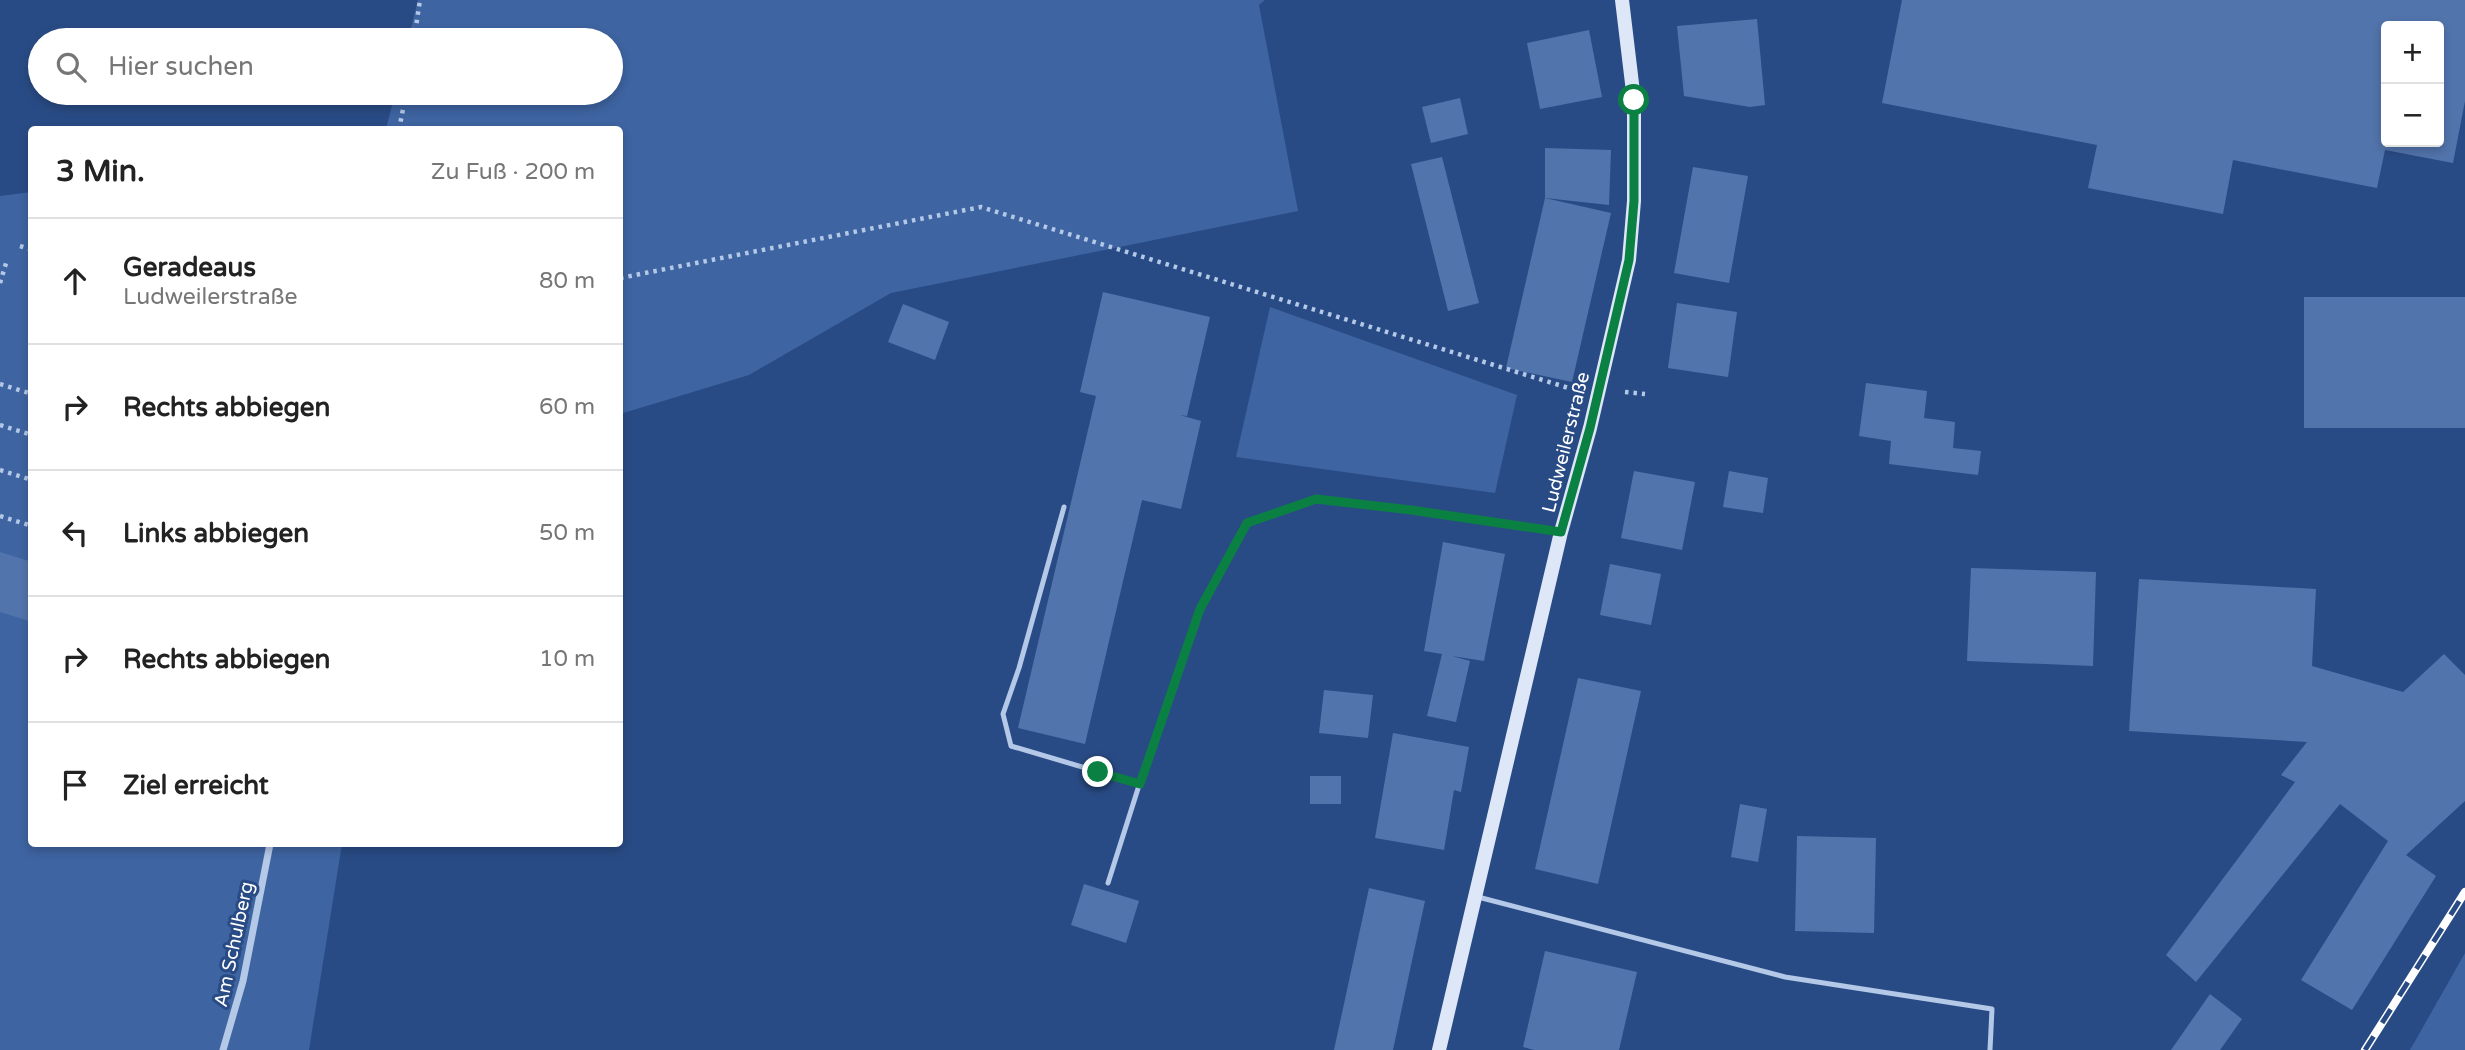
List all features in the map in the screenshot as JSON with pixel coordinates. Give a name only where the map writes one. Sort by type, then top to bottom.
[{"type":"main road","name":"Ludweilerstraße","points":[[1438,1050],[1561,532],[1597,397],[1629,260],[1634,201],[1634,100],[1622,0]]},
{"type":"street","name":"Am Schulberg","points":[[223,1050],[243,981],[269,847]]},
{"type":"lane","points":[[1108,883],[1200,609],[1247,523],[1316,499],[1561,532]]},
{"type":"lane","points":[[1064,506],[1019,668],[1003,714],[1011,746],[1140,784]]},
{"type":"lane","points":[[1475,896],[1785,977],[1992,1009],[1990,1050]]},
{"type":"path","points":[[416,28],[420,0]]},
{"type":"path","points":[[400,126],[404,105]]},
{"type":"path","points":[[623,277],[981,207],[1597,397]]},
{"type":"path","points":[[20,246],[28,249]]},
{"type":"path","points":[[0,281],[7,260]]},
{"type":"path","points":[[0,384],[28,393]]},
{"type":"path","points":[[0,425],[28,434]]},
{"type":"path","points":[[0,470],[28,479]]},
{"type":"path","points":[[0,516],[28,525]]},
{"type":"shaded area","points":[[418,0],[1265,0],[1259,5],[1298,211],[891,293],[749,375],[623,413],[623,126],[387,126],[392,105],[623,105],[623,28],[411,28]]},
{"type":"shaded area","points":[[28,192],[28,847],[342,847],[309,1050],[0,1050],[0,196]]},
{"type":"shaded area","points":[[1270,307],[1517,395],[1495,493],[1236,457]]},
{"type":"shaded area","points":[[2465,953],[2465,1050],[2410,1050]]},
{"type":"building","points":[[1902,0],[2465,0],[2465,101],[2453,163],[2385,150],[2377,188],[2233,160],[2223,214],[2088,188],[2097,145],[1882,103]]},
{"type":"building","points":[[1757,19],[1765,105],[1750,107],[1684,96],[1677,26]]},
{"type":"building","points":[[1589,30],[1602,97],[1540,109],[1527,43]]},
{"type":"building","points":[[1460,98],[1468,134],[1431,143],[1422,107]]},
{"type":"building","points":[[1545,148],[1611,150],[1609,205],[1545,198]]},
{"type":"building","points":[[1442,157],[1479,303],[1448,311],[1411,164]]},
{"type":"building","points":[[1693,167],[1748,176],[1729,283],[1674,273]]},
{"type":"building","points":[[1545,198],[1611,213],[1572,382],[1506,368]]},
{"type":"building","points":[[1103,292],[1210,317],[1187,416],[1180,415],[1201,421],[1181,509],[1142,500],[1085,744],[1018,728],[1096,396],[1080,392]]},
{"type":"building","points":[[2304,297],[2465,297],[2465,428],[2304,428]]},
{"type":"building","points":[[1677,303],[1737,312],[1728,377],[1668,368]]},
{"type":"building","points":[[903,304],[949,322],[935,360],[888,342]]},
{"type":"building","points":[[1866,383],[1927,391],[1924,418],[1955,422],[1953,448],[1981,451],[1978,475],[1889,464],[1891,441],[1859,436]]},
{"type":"building","points":[[1634,471],[1695,482],[1682,550],[1621,538]]},
{"type":"building","points":[[1729,471],[1768,478],[1763,513],[1723,507]]},
{"type":"building","points":[[1443,542],[1505,554],[1484,661],[1452,656],[1470,661],[1456,722],[1427,716],[1442,654],[1424,651]]},
{"type":"building","points":[[0,552],[28,561],[28,621],[0,612]]},
{"type":"building","points":[[1610,564],[1661,574],[1651,625],[1600,615]]},
{"type":"building","points":[[1971,568],[2096,572],[2093,666],[1967,661]]},
{"type":"building","points":[[2139,579],[2316,589],[2312,666],[2403,692],[2444,654],[2465,675],[2465,801],[2406,855],[2436,876],[2352,1010],[2301,980],[2388,841],[2340,804],[2196,982],[2166,955],[2295,782],[2281,775],[2307,742],[2129,731]]},
{"type":"building","points":[[1578,678],[1641,691],[1598,884],[1535,869]]},
{"type":"building","points":[[1324,690],[1373,695],[1368,738],[1319,733]]},
{"type":"building","points":[[1393,733],[1469,747],[1461,792],[1454,790],[1444,850],[1375,838]]},
{"type":"building","points":[[1310,776],[1341,776],[1341,804],[1310,804]]},
{"type":"building","points":[[1740,804],[1767,809],[1758,862],[1731,857]]},
{"type":"building","points":[[1797,836],[1876,838],[1874,933],[1795,931]]},
{"type":"building","points":[[1084,884],[1139,901],[1126,943],[1071,925]]},
{"type":"building","points":[[1369,888],[1425,901],[1393,1050],[1334,1050]]},
{"type":"building","points":[[1545,951],[1637,972],[1619,1050],[1534,1050],[1523,1047]]},
{"type":"building","points":[[2210,994],[2242,1019],[2220,1050],[2171,1050]]},
{"type":"railway","points":[[2365,1050],[2465,892]]},
{"type":"route","points":[[1098,772],[1140,784],[1200,609],[1247,523],[1316,499],[1561,532],[1590,428],[1629,260],[1634,201],[1634,100]]}]
